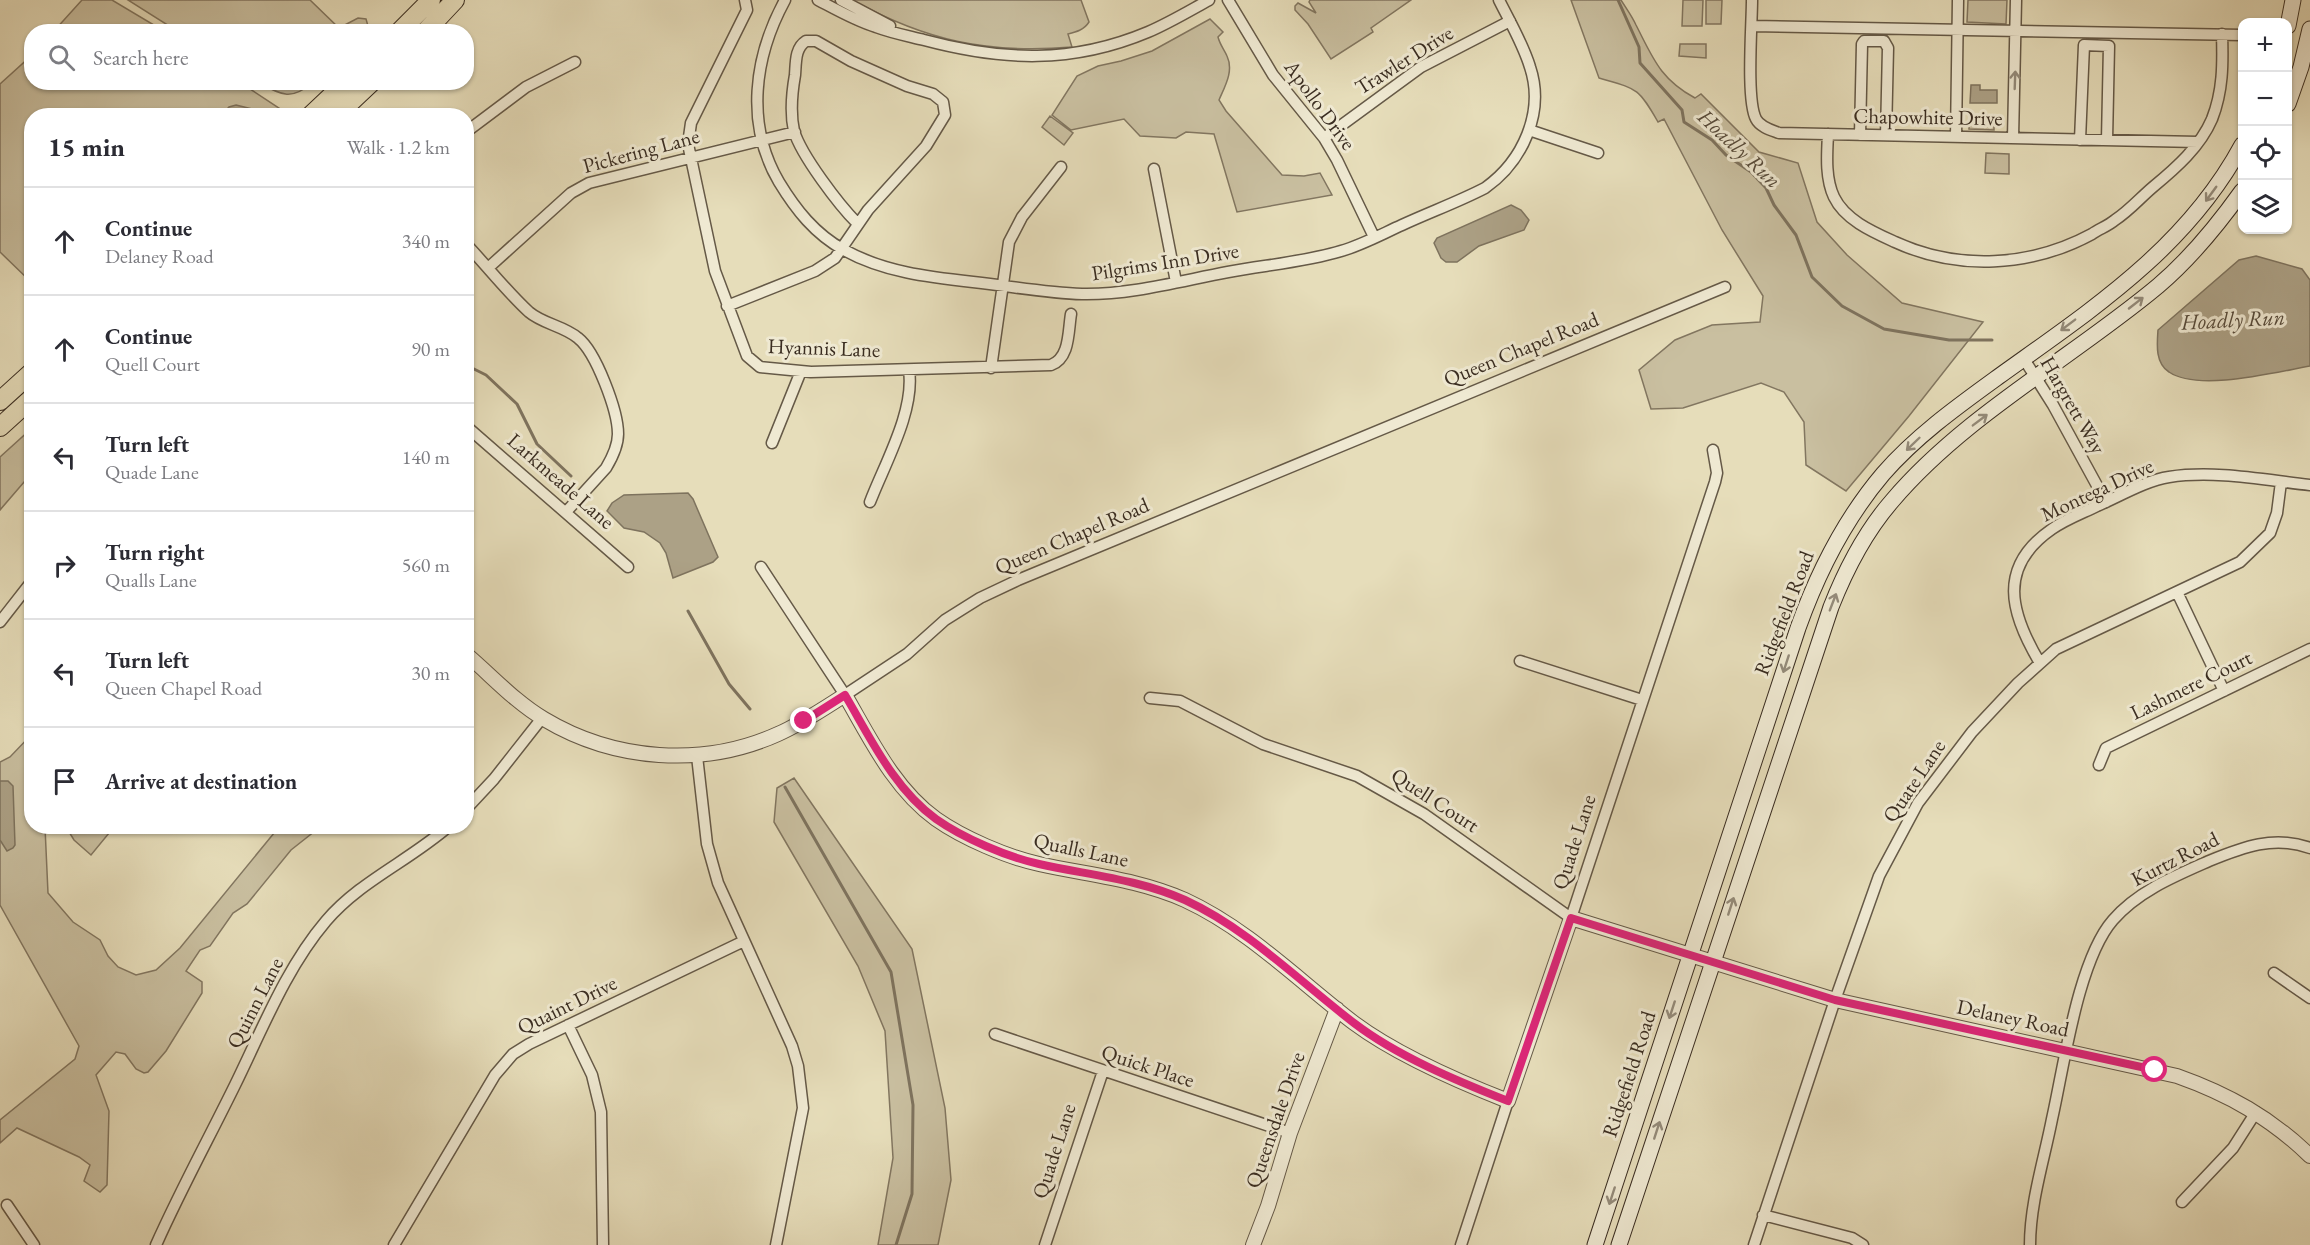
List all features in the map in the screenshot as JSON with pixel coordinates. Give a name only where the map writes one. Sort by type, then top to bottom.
[{"type":"main road","points":[[407,24],[431,0]]},
{"type":"main road","points":[[432,24],[455,0]]},
{"type":"main road","points":[[2290,18],[2293,0]]},
{"type":"main road","points":[[2292,93],[2310,29]]},
{"type":"main road","points":[[318,108],[338,90]]},
{"type":"main road","points":[[344,108],[364,90]]},
{"type":"main road","name":"Ridgefield Road","points":[[1595,1245],[1800,620],[1833,547],[1862,501],[1896,460],[1946,415],[2124,283],[2164,249],[2203,205],[2238,151]]},
{"type":"main road","name":"Ridgefield Road","points":[[1618,1245],[1823,629],[1852,559],[1890,502],[1925,465],[1966,430],[2158,286],[2199,247],[2238,196]]},
{"type":"main road","points":[[0,401],[24,379]]},
{"type":"main road","points":[[0,427],[24,405]]},
{"type":"street","name":"Hyannis Lane","points":[[746,0],[747,10],[691,123],[688,144],[715,271],[747,356],[752,362],[769,369],[801,371],[1051,365],[1057,363],[1065,353],[1071,314]]},
{"type":"street","name":"Pilgrims Inn Drive","points":[[785,0],[768,37],[759,73],[757,113],[762,140],[776,175],[789,198],[813,227],[842,249],[899,272],[1089,294],[1144,288],[1338,252],[1485,188],[1513,161],[1529,130],[1535,105],[1534,83],[1529,63],[1499,0]]},
{"type":"street","points":[[818,0],[867,24],[915,38],[988,54],[1031,57],[1096,49],[1136,37],[1209,0]]},
{"type":"street","points":[[841,0],[915,38]]},
{"type":"street","name":"Apollo Drive","points":[[1228,0],[1273,75],[1324,138],[1344,171],[1374,237]]},
{"type":"street","name":"Chapowhite Drive","points":[[1752,0],[1751,102],[1757,121],[1766,128],[1779,133],[2198,142]]},
{"type":"street","points":[[1956,137],[1958,0]]},
{"type":"street","points":[[2013,138],[2016,0]]},
{"type":"street","name":"Trawler Drive","points":[[1324,138],[1421,67],[1510,21]]},
{"type":"street","points":[[1752,26],[2238,34]]},
{"type":"street","points":[[1828,134],[1827,170],[1833,196],[1844,212],[1871,231],[1932,256],[1961,261],[2002,261],[2037,255],[2071,245],[2114,221],[2182,163],[2211,121],[2218,101],[2222,80],[2222,34]]},
{"type":"street","points":[[728,306],[826,266],[842,249],[858,223],[926,146],[937,132],[945,116],[943,102],[933,94],[907,86],[850,61],[816,41],[806,41],[798,49],[795,69],[792,106],[795,132],[800,144],[837,200],[858,223]]},
{"type":"street","points":[[1860,135],[1862,44],[1864,41],[1884,41],[1888,48],[1886,135]]},
{"type":"street","points":[[2080,140],[2084,45],[2109,46],[2108,140]]},
{"type":"street","points":[[474,126],[526,87],[575,62]]},
{"type":"street","points":[[1529,130],[1598,153]]},
{"type":"street","name":"Pickering Lane","points":[[488,268],[580,187],[602,179],[795,132]]},
{"type":"street","points":[[991,368],[1009,242],[1014,229],[1061,167]]},
{"type":"street","points":[[1154,169],[1176,282]]},
{"type":"street","points":[[474,253],[529,311],[572,333],[585,344],[595,358],[617,418],[617,441],[606,468],[566,512]]},
{"type":"street","name":"Queen Chapel Road","points":[[474,661],[518,701],[542,718],[585,740],[608,747],[670,756],[697,756],[739,748],[777,735],[845,695],[907,654],[945,620],[980,598],[1018,580],[1725,287]]},
{"type":"street","name":"Hargrett Way","points":[[2024,358],[2106,502]]},
{"type":"street","points":[[870,502],[907,407],[909,370]]},
{"type":"street","points":[[772,443],[801,371]]},
{"type":"street","name":"Larkmeade Lane","points":[[474,433],[628,567]]},
{"type":"street","name":"Quade Lane","points":[[1461,1245],[1715,482],[1717,473],[1713,450]]},
{"type":"street","name":"Montega Drive","points":[[2040,663],[2022,634],[2016,612],[2014,590],[2018,567],[2029,547],[2054,528],[2106,502],[2167,477],[2211,475],[2310,485]]},
{"type":"street","name":"Quate Lane","points":[[1754,1245],[1835,1000],[1879,876],[1918,803],[1972,732],[2018,683],[2056,649],[2240,562],[2270,533],[2277,513],[2281,482]]},
{"type":"street","name":"Qualls Lane","points":[[761,567],[845,695],[891,772],[907,792],[934,818],[980,842],[1024,860],[1126,881],[1184,900],[1221,920],[1264,950],[1356,1024],[1407,1055],[1508,1101]]},
{"type":"street","points":[[0,622],[24,592]]},
{"type":"street","points":[[2177,592],[2224,691]]},
{"type":"street","name":"Lashmere Court","points":[[2099,765],[2106,748],[2310,649]]},
{"type":"street","points":[[1520,661],[1642,700]]},
{"type":"street","name":"Quell Court","points":[[1150,698],[1180,701],[1263,744],[1357,776],[1424,814],[1571,918],[1690,954]]},
{"type":"street","points":[[474,800],[542,718]]},
{"type":"street","points":[[697,756],[711,862],[718,884],[792,1046],[802,1087],[803,1108],[776,1245]]},
{"type":"street","name":"Quinn Lane","points":[[156,1245],[276,1003],[312,940],[343,904],[361,888],[439,834]]},
{"type":"street","name":"Kurtz Road","points":[[2030,1245],[2034,1204],[2066,1051],[2083,984],[2103,933],[2123,909],[2159,885],[2242,847],[2274,842],[2310,848]]},
{"type":"street","name":"Quaint Drive","points":[[394,1245],[502,1065],[529,1044],[744,941]]},
{"type":"street","name":"Delaney Road","points":[[1690,954],[1835,1000],[2177,1076],[2219,1092],[2256,1112],[2310,1156]]},
{"type":"street","points":[[2274,973],[2310,998]]},
{"type":"street","name":"Queensdale Drive","points":[[1253,1245],[1268,1206],[1290,1133],[1337,1010]]},
{"type":"street","points":[[568,1025],[592,1075],[601,1112],[603,1245]]},
{"type":"street","name":"Quick Place","points":[[995,1034],[1290,1133]]},
{"type":"street","name":"Quade Lane","points":[[1045,1245],[1103,1071]]},
{"type":"street","points":[[2182,1202],[2233,1148],[2256,1112]]},
{"type":"street","points":[[7,1205],[34,1245]]},
{"type":"street","points":[[1763,1215],[1852,1238],[1863,1245]]},
{"type":"shaded area","points":[[82,0],[112,0],[152,24],[60,24]]},
{"type":"shaded area","points":[[128,0],[310,0],[335,24],[166,24]]},
{"type":"shaded area","points":[[852,0],[1081,0],[1089,22],[1082,29],[1068,34],[1072,47],[1041,49],[985,46],[932,35],[906,26]]},
{"type":"shaded area","points":[[1310,0],[1411,0],[1371,28],[1373,32],[1331,59],[1308,24],[1295,10],[1298,3],[1316,13]]},
{"type":"shaded area","points":[[1571,0],[1621,0],[1633,18],[1653,58],[1673,83],[1695,98],[1701,94],[1759,152],[1798,163],[1817,222],[1847,255],[1902,303],[1983,322],[1846,491],[1806,465],[1804,422],[1784,392],[1761,383],[1683,408],[1651,409],[1639,370],[1675,340],[1712,325],[1760,322],[1763,296],[1722,230],[1664,119],[1658,122],[1646,102],[1635,91],[1599,78]]},
{"type":"shaded area","points":[[1683,0],[1703,0],[1702,26],[1682,26]]},
{"type":"shaded area","points":[[1706,0],[1722,0],[1721,24],[1706,24]]},
{"type":"shaded area","points":[[1968,0],[2007,0],[2006,24],[1967,22]]},
{"type":"shaded area","points":[[358,18],[366,19],[367,24],[347,24]]},
{"type":"shaded area","points":[[1210,19],[1223,32],[1218,37],[1230,67],[1219,100],[1226,111],[1282,175],[1304,176],[1320,173],[1332,195],[1237,212],[1214,134],[1186,132],[1176,138],[1140,136],[1124,119],[1071,130],[1052,115],[1077,76],[1098,66],[1152,51]]},
{"type":"shaded area","points":[[1680,44],[1706,44],[1706,58],[1679,56]]},
{"type":"shaded area","points":[[24,62],[24,90],[252,90],[279,108],[24,108],[24,275],[0,252],[0,84]]},
{"type":"shaded area","points":[[273,90],[302,90],[293,94]]},
{"type":"shaded area","points":[[1969,115],[1994,115],[1994,130],[1969,129]]},
{"type":"shaded area","points":[[1050,116],[1073,133],[1064,145],[1042,127]]},
{"type":"shaded area","points":[[1986,153],[2009,154],[2009,174],[1985,173]]},
{"type":"shaded area","points":[[24,435],[24,482],[0,510],[0,457]]},
{"type":"shaded area","points":[[24,742],[24,834],[45,834],[48,893],[73,922],[100,940],[108,956],[118,967],[136,975],[156,970],[180,948],[273,834],[311,834],[291,850],[247,904],[233,913],[210,946],[200,950],[186,971],[202,982],[202,993],[166,1051],[148,1072],[144,1073],[136,1069],[125,1054],[116,1052],[96,1075],[109,1111],[107,1185],[100,1192],[84,1181],[90,1165],[79,1157],[17,1128],[0,1143],[0,1120],[75,1059],[79,1046],[0,905],[0,762],[10,757]]},
{"type":"shaded area","points":[[794,778],[912,949],[945,1108],[951,1180],[938,1245],[878,1245],[893,1158],[885,1031],[858,966],[774,822],[777,788]]},
{"type":"shaded area","points":[[70,834],[108,834],[91,855]]},
{"type":"water","points":[[1971,85],[1980,85],[1980,90],[1997,90],[1997,103],[1970,103]]},
{"type":"water","points":[[236,105],[248,108],[228,108]]},
{"type":"water","points":[[1511,205],[1521,210],[1529,220],[1524,230],[1479,246],[1457,262],[1446,262],[1441,258],[1434,243],[1437,238]]},
{"type":"water","points":[[2256,256],[2302,269],[2310,280],[2310,366],[2258,376],[2217,380],[2182,378],[2169,372],[2161,364],[2159,358],[2158,330],[2239,260]]},
{"type":"water","points":[[688,493],[693,499],[718,557],[713,562],[673,578],[666,553],[660,543],[644,532],[624,528],[607,511],[612,503],[624,495]]},
{"type":"water","points":[[0,781],[8,781],[13,786],[15,845],[7,851],[0,840]]},
{"type":"waterway","name":"Hoadly Run","points":[[1618,0],[1639,47],[1640,63],[1682,110],[1684,122],[1712,140],[1726,155],[1751,172],[1766,188],[1774,205],[1796,235],[1812,277],[1842,306],[1884,329],[1949,340],[1992,340]]},
{"type":"waterway","points":[[474,369],[486,375],[517,404],[537,444],[571,476]]},
{"type":"waterway","points":[[688,611],[729,684],[750,709]]},
{"type":"waterway","points":[[785,787],[891,972],[913,1105],[912,1194],[896,1245]]},
{"type":"route","points":[[804,721],[845,695],[891,772],[924,809],[948,827],[1024,860],[1126,881],[1162,891],[1205,910],[1264,950],[1356,1024],[1375,1036],[1407,1055],[1508,1101],[1571,918],[1835,1000],[2155,1070]]}]
